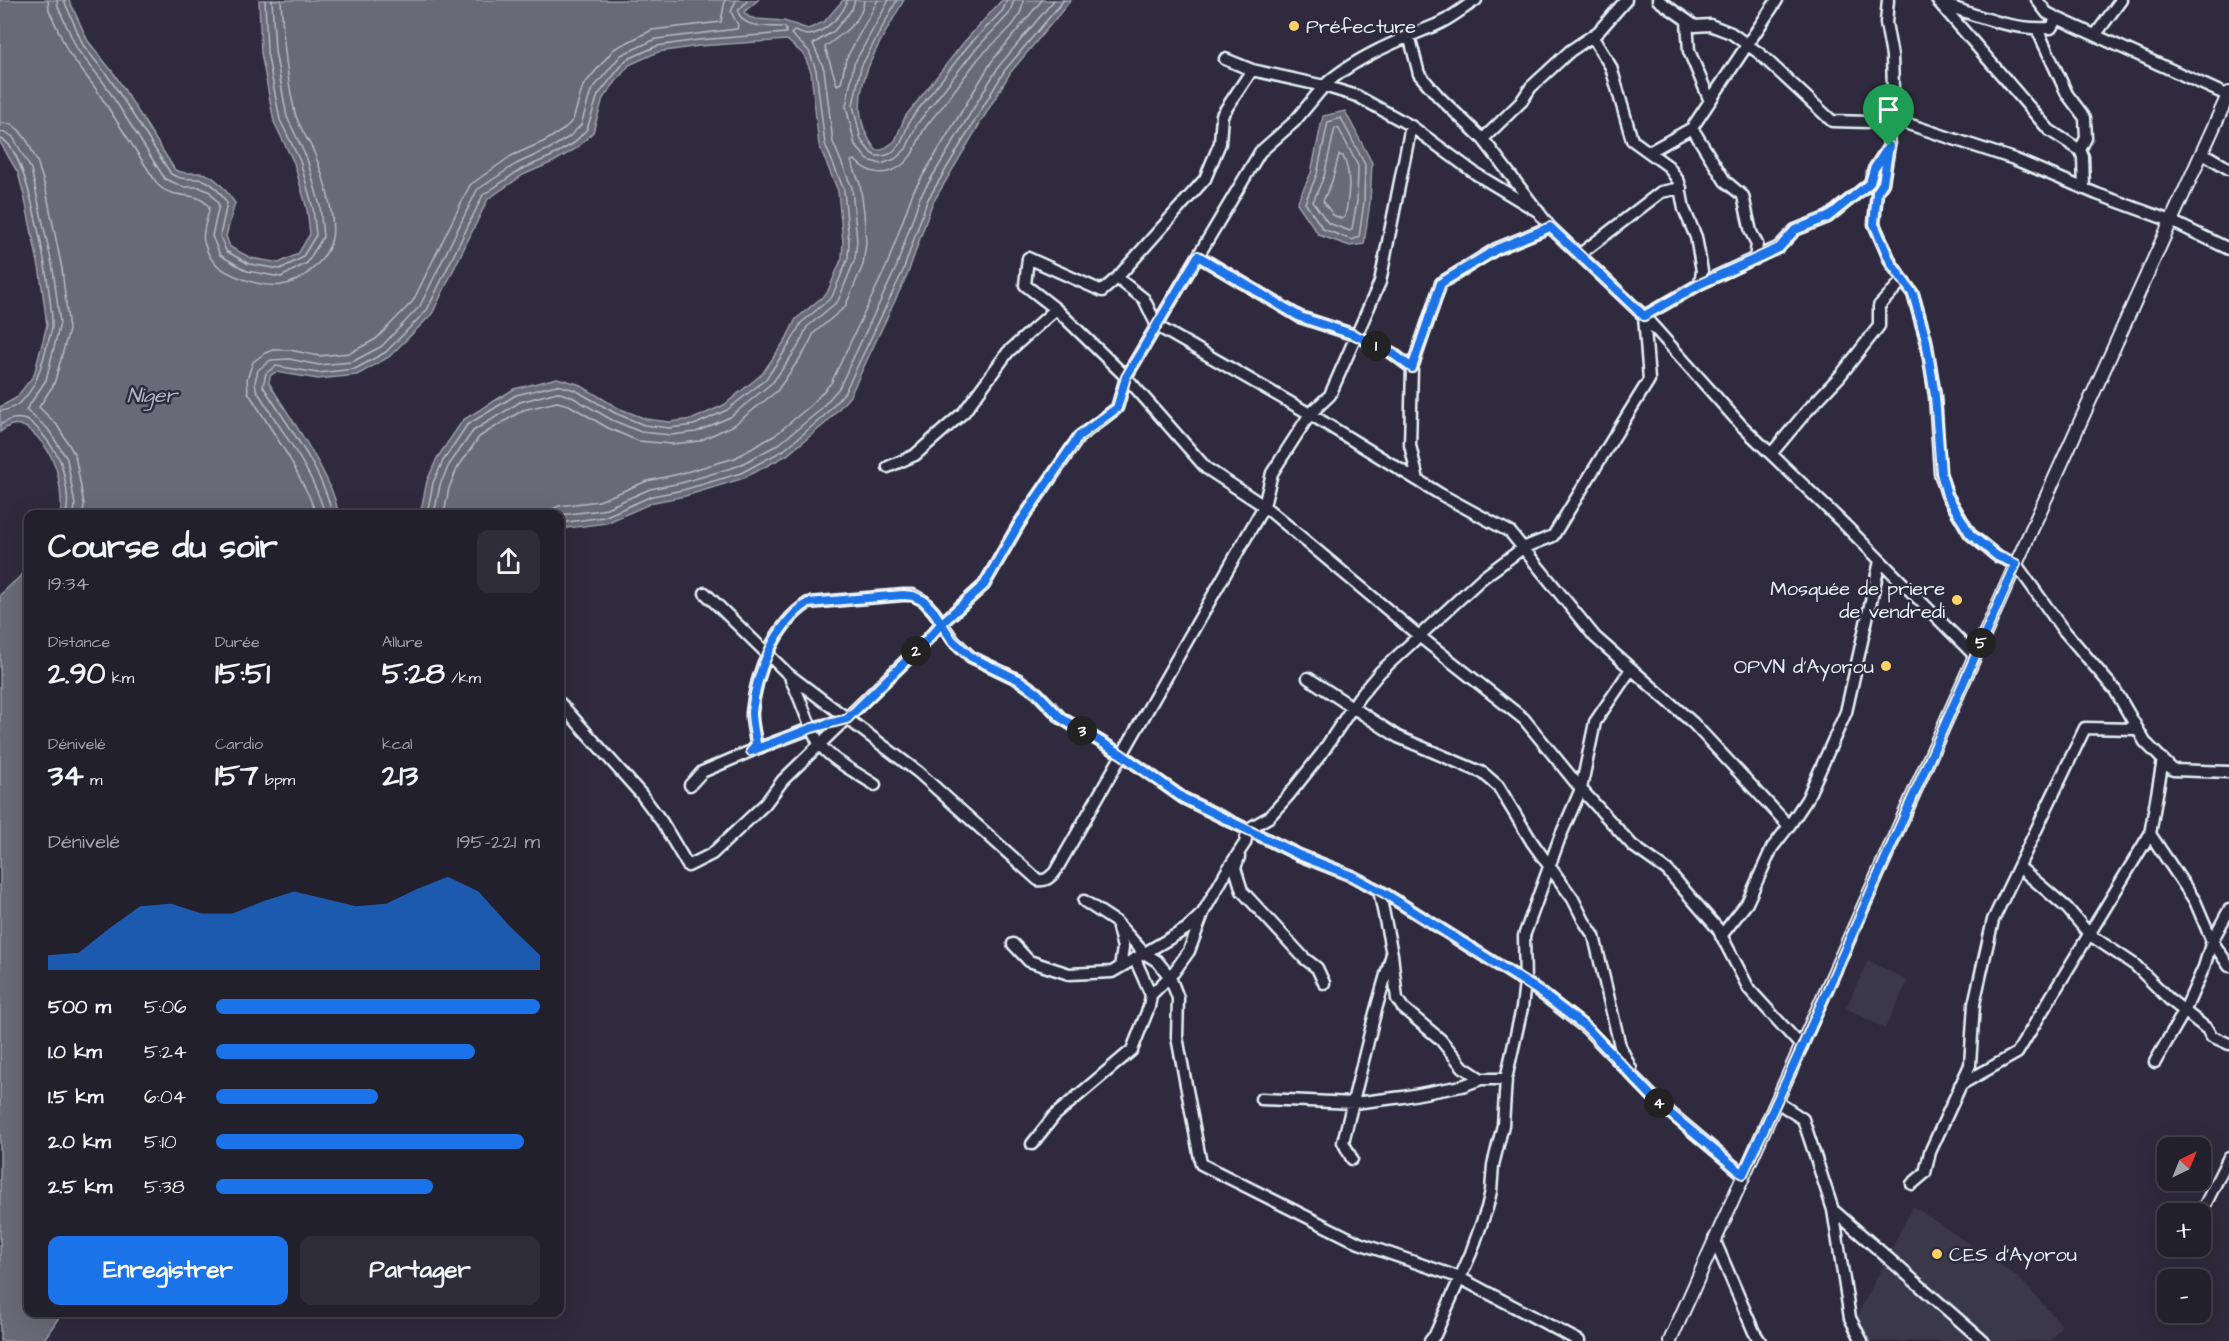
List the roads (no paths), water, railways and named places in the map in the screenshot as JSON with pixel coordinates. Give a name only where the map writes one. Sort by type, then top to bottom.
[{"type":"main road","points":[[1670,1341],[2016,564],[2229,95]]},
{"type":"street","points":[[564,707],[641,794],[662,822],[688,866],[712,854],[765,804],[783,780],[942,623],[984,585],[1019,524],[1079,436],[1117,408],[1126,377],[1260,152],[1294,122],[1335,75],[1409,35],[1438,24],[1476,0]]},
{"type":"street","points":[[1484,139],[1521,102],[1532,87],[1570,51],[1598,32],[1626,0]]},
{"type":"street","points":[[1658,0],[1695,26],[1710,26],[1731,33],[1760,53],[1832,121],[1905,123],[2014,159],[2084,189],[2171,221],[2229,249]]},
{"type":"street","points":[[1649,152],[1692,128],[1777,0]]},
{"type":"street","points":[[1888,0],[1886,23],[1892,56],[1893,88],[1887,121],[1889,146],[1883,183],[1877,192],[1874,224],[1891,263],[1913,294],[1926,340],[1935,396],[1941,473],[1947,495],[1970,534],[1997,556],[2016,564],[2061,627],[2115,690],[2145,742],[2173,770],[2229,772]]},
{"type":"street","points":[[2037,0],[2047,13],[2057,18],[2229,95]]},
{"type":"street","points":[[2096,34],[2121,0]]},
{"type":"street","points":[[1938,1],[2049,130],[2080,150],[2083,158],[2084,189]]},
{"type":"street","points":[[1938,1],[1986,19],[2037,29],[2051,28],[2057,18]]},
{"type":"street","points":[[1688,21],[1689,51],[1710,101]]},
{"type":"street","points":[[2037,29],[2067,94],[2085,118],[2086,138],[2080,150]]},
{"type":"street","points":[[1409,35],[1419,74],[1439,97],[1484,139],[1550,227],[1644,316],[1742,426],[1975,656]]},
{"type":"street","points":[[1592,36],[1611,67],[1632,140],[1668,166],[1679,182],[1684,209],[1696,237],[1702,271],[1700,284]]},
{"type":"street","points":[[1226,59],[1252,70],[1357,96],[1411,126],[1476,174],[1539,212]]},
{"type":"street","points":[[1252,70],[1222,115],[1220,143],[1205,178],[1117,278],[1102,291],[1028,258],[1025,285],[1056,309],[1126,377],[1206,468],[1264,506],[1419,636],[1524,719],[1581,789],[1633,846],[1667,870],[1721,936],[1749,989],[1802,1047]]},
{"type":"street","points":[[705,593],[788,674],[918,772],[1038,880],[1044,881],[1054,872],[1264,506],[1272,473],[1310,414],[1330,396],[1380,282],[1411,126]]},
{"type":"street","points":[[1692,128],[1725,181],[1743,196],[1750,232],[1757,244],[1755,259]]},
{"type":"street","points":[[1644,316],[1700,284],[1779,248],[1795,230],[1828,217],[1870,183],[1874,169],[1889,146]]},
{"type":"street","points":[[2203,153],[2229,169]]},
{"type":"street","points":[[1579,255],[1661,192],[1681,188]]},
{"type":"street","points":[[1418,480],[1410,445],[1412,368],[1441,283],[1497,249],[1550,227]]},
{"type":"street","points":[[1198,256],[1300,317],[1355,335],[1392,353],[1412,368]]},
{"type":"street","points":[[1117,278],[1144,299],[1157,326],[1510,532],[1595,637],[1693,723],[1790,826]]},
{"type":"street","points":[[1771,454],[1840,376],[1879,326],[1879,306],[1903,280]]},
{"type":"street","points":[[888,466],[915,455],[964,412],[1008,352],[1056,309]]},
{"type":"street","points":[[1324,983],[1317,968],[1304,958],[1242,891],[1235,868],[1248,830],[1269,817],[1288,796],[1322,753],[1351,708],[1380,672],[1481,579],[1523,548],[1553,536],[1649,380],[1644,316]]},
{"type":"street","points":[[1721,936],[1747,903],[1772,848],[1790,826],[1807,799],[1846,712],[1880,561]]},
{"type":"street","points":[[751,751],[756,744],[752,714],[755,695],[768,653],[778,634],[801,608],[808,603],[913,596],[924,601],[952,640],[971,657],[1019,680],[1037,693],[1061,718],[1121,754],[1183,798],[1380,890],[1525,982],[1587,1028],[1660,1105],[1743,1174]]},
{"type":"street","points":[[1430,1341],[1435,1335],[1460,1278],[1487,1208],[1491,1191],[1493,1165],[1503,1125],[1506,1079],[1522,1008],[1525,982],[1524,936],[1549,866],[1581,789],[1595,722],[1631,669]]},
{"type":"street","points":[[788,674],[801,698],[820,745],[874,785]]},
{"type":"street","points":[[1308,678],[1398,737],[1483,773],[1498,786],[1573,899],[1594,936],[1620,1046],[1634,1078]]},
{"type":"street","points":[[690,785],[702,772],[751,751],[812,728],[847,719]]},
{"type":"street","points":[[1912,1184],[1925,1173],[1930,1152],[1970,1065],[1974,1004],[1993,920],[2085,728],[2138,729]]},
{"type":"street","points":[[1960,1085],[2017,1053],[2150,834],[2163,760]]},
{"type":"street","points":[[2150,834],[2195,901],[2212,941],[2229,966]]},
{"type":"street","points":[[1151,995],[1170,977],[1189,951],[1204,911],[1245,843]]},
{"type":"street","points":[[2019,867],[2067,908],[2090,935],[2134,965],[2169,999],[2207,1029],[2211,1036],[2229,1044]]},
{"type":"street","points":[[1380,890],[1392,954],[1397,999],[1403,1008],[1440,1039],[1463,1067],[1481,1079]]},
{"type":"street","points":[[1032,1144],[1054,1116],[1132,1050],[1149,1007],[1151,995],[1140,956],[1116,922],[1084,902]]},
{"type":"street","points":[[2155,1062],[2185,1010],[2204,967],[2212,941],[2229,910]]},
{"type":"street","points":[[1013,944],[1029,961],[1069,974],[1112,972],[1186,929],[1204,911]]},
{"type":"street","points":[[1116,922],[1123,948],[1120,967]]},
{"type":"street","points":[[1352,1159],[1343,1142],[1374,1013],[1392,954]]},
{"type":"street","points":[[1140,956],[1157,961],[1170,977],[1178,998],[1176,1037],[1201,1164],[1359,1243],[1460,1278],[1579,1341]]},
{"type":"street","points":[[1261,1099],[1354,1102],[1403,1097],[1462,1086],[1481,1079],[1506,1079]]},
{"type":"street","points":[[1777,1102],[1803,1119],[1833,1209],[1850,1318],[1862,1341]]},
{"type":"street","points":[[2206,1203],[2229,1157]]},
{"type":"street","points":[[1833,1209],[1983,1341]]},
{"type":"street","points":[[1714,1239],[1760,1341]]},
{"type":"water","name":"Niger","points":[[0,0],[69,0],[88,41],[115,75],[175,170],[210,176],[220,184],[235,203],[226,236],[230,247],[251,258],[279,263],[298,254],[310,234],[307,209],[294,163],[274,122],[261,53],[259,0],[758,0],[744,12],[749,17],[784,21],[808,29],[824,22],[843,0],[904,0],[874,54],[861,93],[860,112],[865,131],[876,150],[882,150],[895,141],[905,117],[964,42],[1002,0],[1071,0],[1010,73],[932,204],[908,273],[850,396],[827,422],[787,455],[744,478],[685,496],[654,502],[606,523],[564,528],[564,510],[421,510],[427,481],[437,458],[463,420],[514,389],[557,378],[578,384],[618,408],[646,419],[669,422],[693,419],[724,405],[762,374],[786,339],[796,319],[827,293],[842,258],[843,242],[838,191],[819,145],[811,72],[804,55],[787,40],[699,46],[658,52],[629,65],[603,98],[593,132],[577,148],[523,175],[488,199],[432,314],[389,357],[357,375],[318,379],[276,372],[270,376],[269,383],[310,447],[329,483],[337,510],[61,510],[56,468],[38,437],[25,427],[18,425],[10,426],[0,432],[0,407],[16,398],[34,375],[47,325],[40,272],[24,195],[18,173],[0,142]]},
{"type":"water","points":[[1345,111],[1372,163],[1370,202],[1364,244],[1350,246],[1319,235],[1297,203],[1311,173],[1323,116]]},
{"type":"water","points":[[24,573],[24,1317],[59,1317],[43,1341],[0,1341],[0,595]]},
{"type":"place","name":"Préfecture","points":[[1294,26]]},
{"type":"place","name":"Mosquée de priere de vendredi","points":[[1957,600]]},
{"type":"place","name":"OPVN d'Ayorou","points":[[1886,666]]},
{"type":"place","name":"CES d'Ayorou","points":[[1937,1254]]}]
